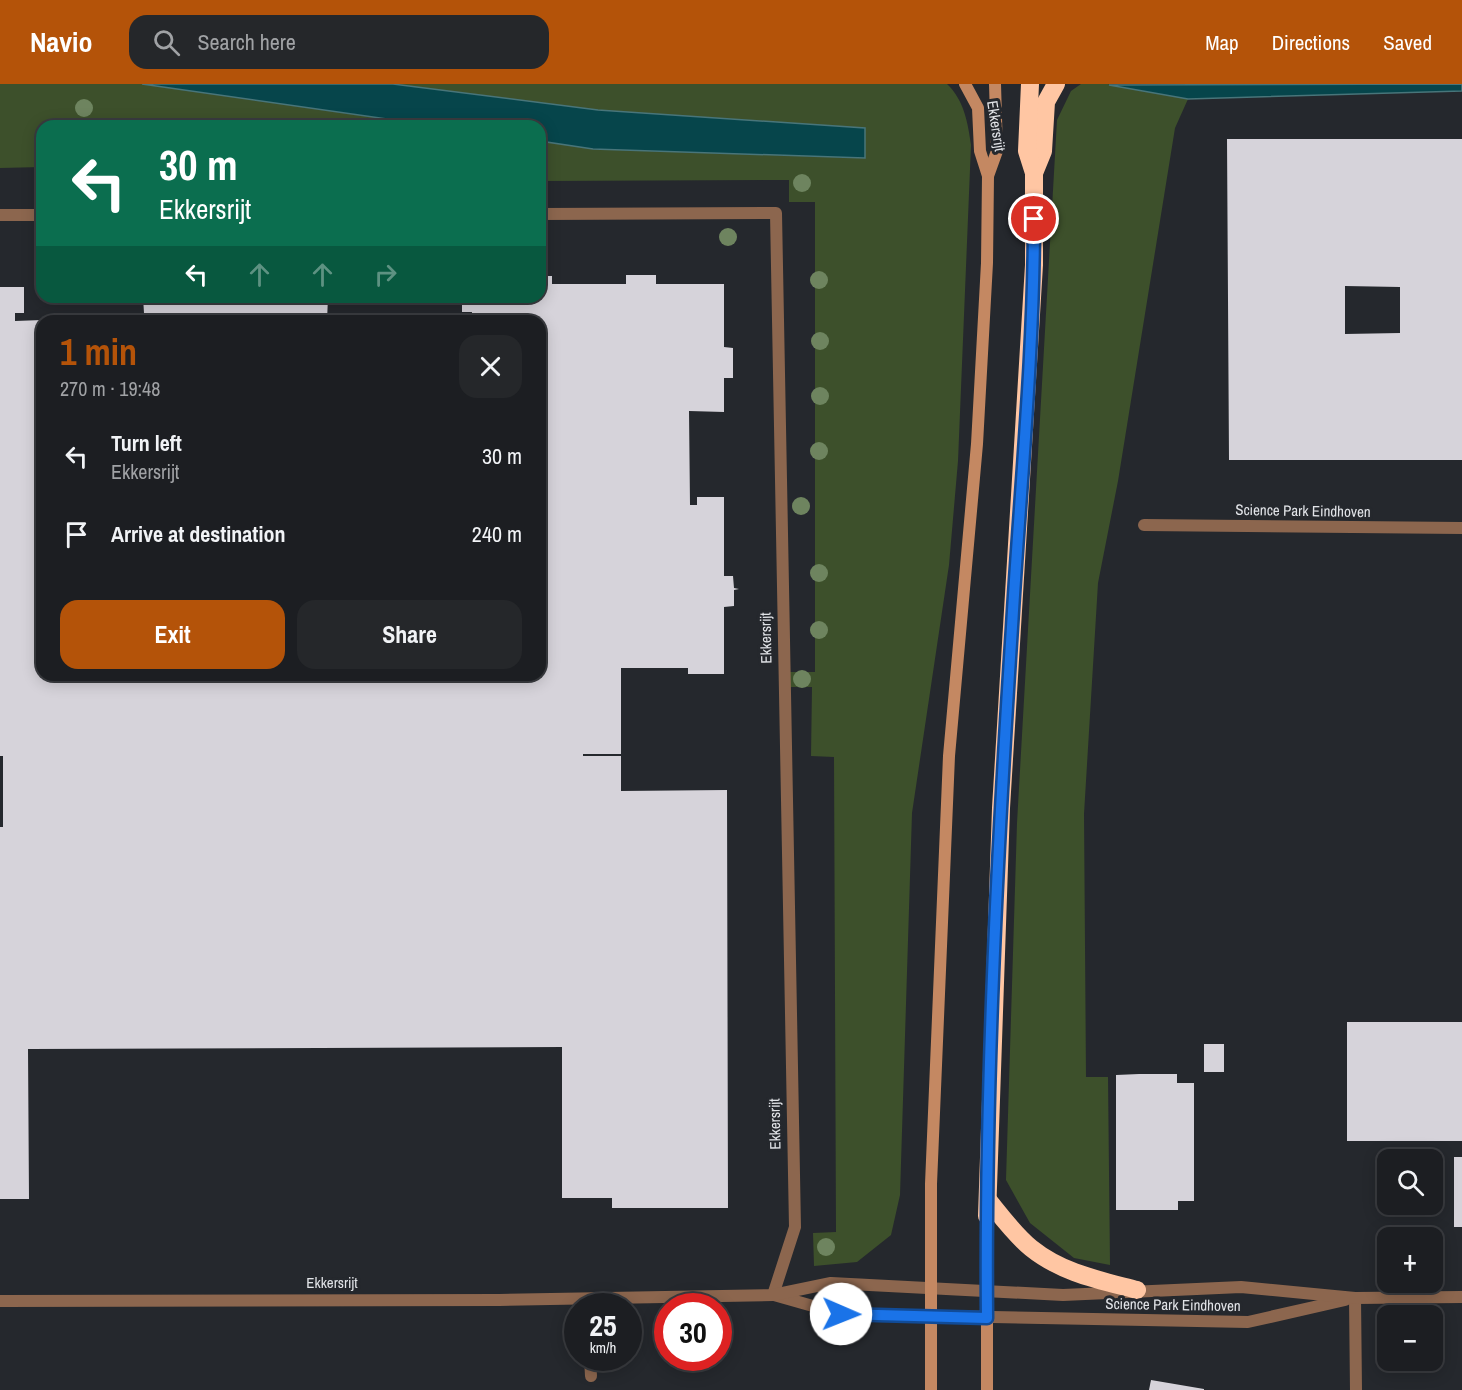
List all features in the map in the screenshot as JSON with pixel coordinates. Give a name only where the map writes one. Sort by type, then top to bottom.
[{"type":"highway","name":"Ekkersrijt","points":[[987,1208],[1001,808],[1032,299],[1034,173],[1027,151],[1030,84]]},
{"type":"highway","points":[[1034,173],[1044,151],[1046,102],[1056,84]]},
{"type":"highway","points":[[987,1208],[1029,1247],[1050,1262],[1072,1273],[1137,1290]]},
{"type":"main road","name":"Ekkersrijt","points":[[930,1390],[931,1184],[948,767],[977,444],[987,263],[988,176],[981,151],[978,108],[965,84]]},
{"type":"main road","name":"Ekkersrijt","points":[[988,176],[997,151],[994,84]]},
{"type":"main road","name":"Ekkersrijt","points":[[987,1208],[987,1390]]},
{"type":"street","name":"Ekkersrijt","points":[[546,214],[776,213],[795,1227],[773,1295]]},
{"type":"street","points":[[0,215],[36,215]]},
{"type":"street","name":"Science Park Eindhoven","points":[[1144,525],[1462,528]]},
{"type":"street","name":"Ekkersrijt","points":[[642,1301],[773,1295],[831,1282],[987,1292]]},
{"type":"street","name":"Science Park Eindhoven","points":[[987,1292],[1063,1295],[1241,1287],[1355,1298],[1462,1297]]},
{"type":"street","name":"Ekkersrijt","points":[[773,1295],[827,1313],[987,1318]]},
{"type":"street","points":[[1355,1298],[1356,1390]]},
{"type":"street","name":"Science Park Eindhoven","points":[[987,1318],[1248,1322],[1355,1298]]},
{"type":"street","name":"Ekkersrijt","points":[[0,1301],[564,1303]]},
{"type":"street","points":[[591,1371],[591,1376]]},
{"type":"green space","points":[[0,84],[142,84],[394,120],[36,120],[36,167],[0,168]]},
{"type":"green space","points":[[393,84],[947,84],[958,97],[967,120],[971,145],[958,461],[949,565],[912,813],[900,1195],[891,1235],[857,1262],[814,1266],[813,1233],[836,1232],[834,757],[811,756],[812,687],[790,687],[789,672],[815,672],[815,202],[789,202],[789,180],[546,181],[546,142],[593,149],[865,158],[865,129],[597,110]]},
{"type":"green space","points":[[1081,84],[1108,84],[1188,99],[1175,128],[1118,481],[1098,583],[1084,814],[1086,1077],[1108,1077],[1110,1265],[1074,1258],[1030,1223],[1006,1180],[1017,823],[1057,120],[1071,91]]},
{"type":"water","points":[[142,84],[393,84],[598,110],[865,128],[865,158],[593,149],[546,142],[546,120],[394,120]]},
{"type":"water","points":[[1462,84],[1462,91],[1188,99],[1109,85]]},
{"type":"building","points":[[1227,139],[1462,139],[1462,460],[1229,460]],"holes":[[[1345,286],[1400,287],[1400,333],[1345,334]]]},
{"type":"building","points":[[626,275],[656,275],[656,284],[724,284],[724,347],[733,348],[733,378],[724,378],[724,412],[689,411],[690,505],[697,505],[697,497],[724,497],[724,576],[733,576],[734,588],[739,589],[734,590],[734,606],[724,607],[724,674],[688,674],[688,668],[621,668],[621,754],[583,754],[583,756],[621,756],[621,791],[727,790],[728,1208],[612,1208],[612,1198],[562,1198],[562,1047],[28,1049],[29,1199],[0,1199],[0,827],[3,827],[3,756],[0,756],[0,287],[24,287],[24,313],[15,313],[15,321],[36,320],[36,681],[546,681],[546,315],[472,315],[472,312],[462,312],[462,303],[546,303],[546,276],[552,276],[552,284],[626,284]]},
{"type":"building","points":[[143,303],[328,303],[327,315],[159,315],[159,313],[144,313]]},
{"type":"building","points":[[1347,1022],[1462,1022],[1462,1141],[1347,1141]]},
{"type":"building","points":[[1204,1044],[1224,1044],[1224,1072],[1204,1072]]},
{"type":"building","points":[[1177,1074],[1177,1083],[1194,1083],[1194,1201],[1178,1201],[1178,1210],[1116,1210],[1116,1075]]},
{"type":"building","points":[[1454,1157],[1462,1157],[1462,1227],[1454,1227]]},
{"type":"building","points":[[1151,1380],[1204,1389],[1204,1390],[1149,1390]]},
{"type":"route","points":[[841,1314],[987,1318],[988,1159],[1003,760],[1025,425],[1034,265],[1034,219]]}]
